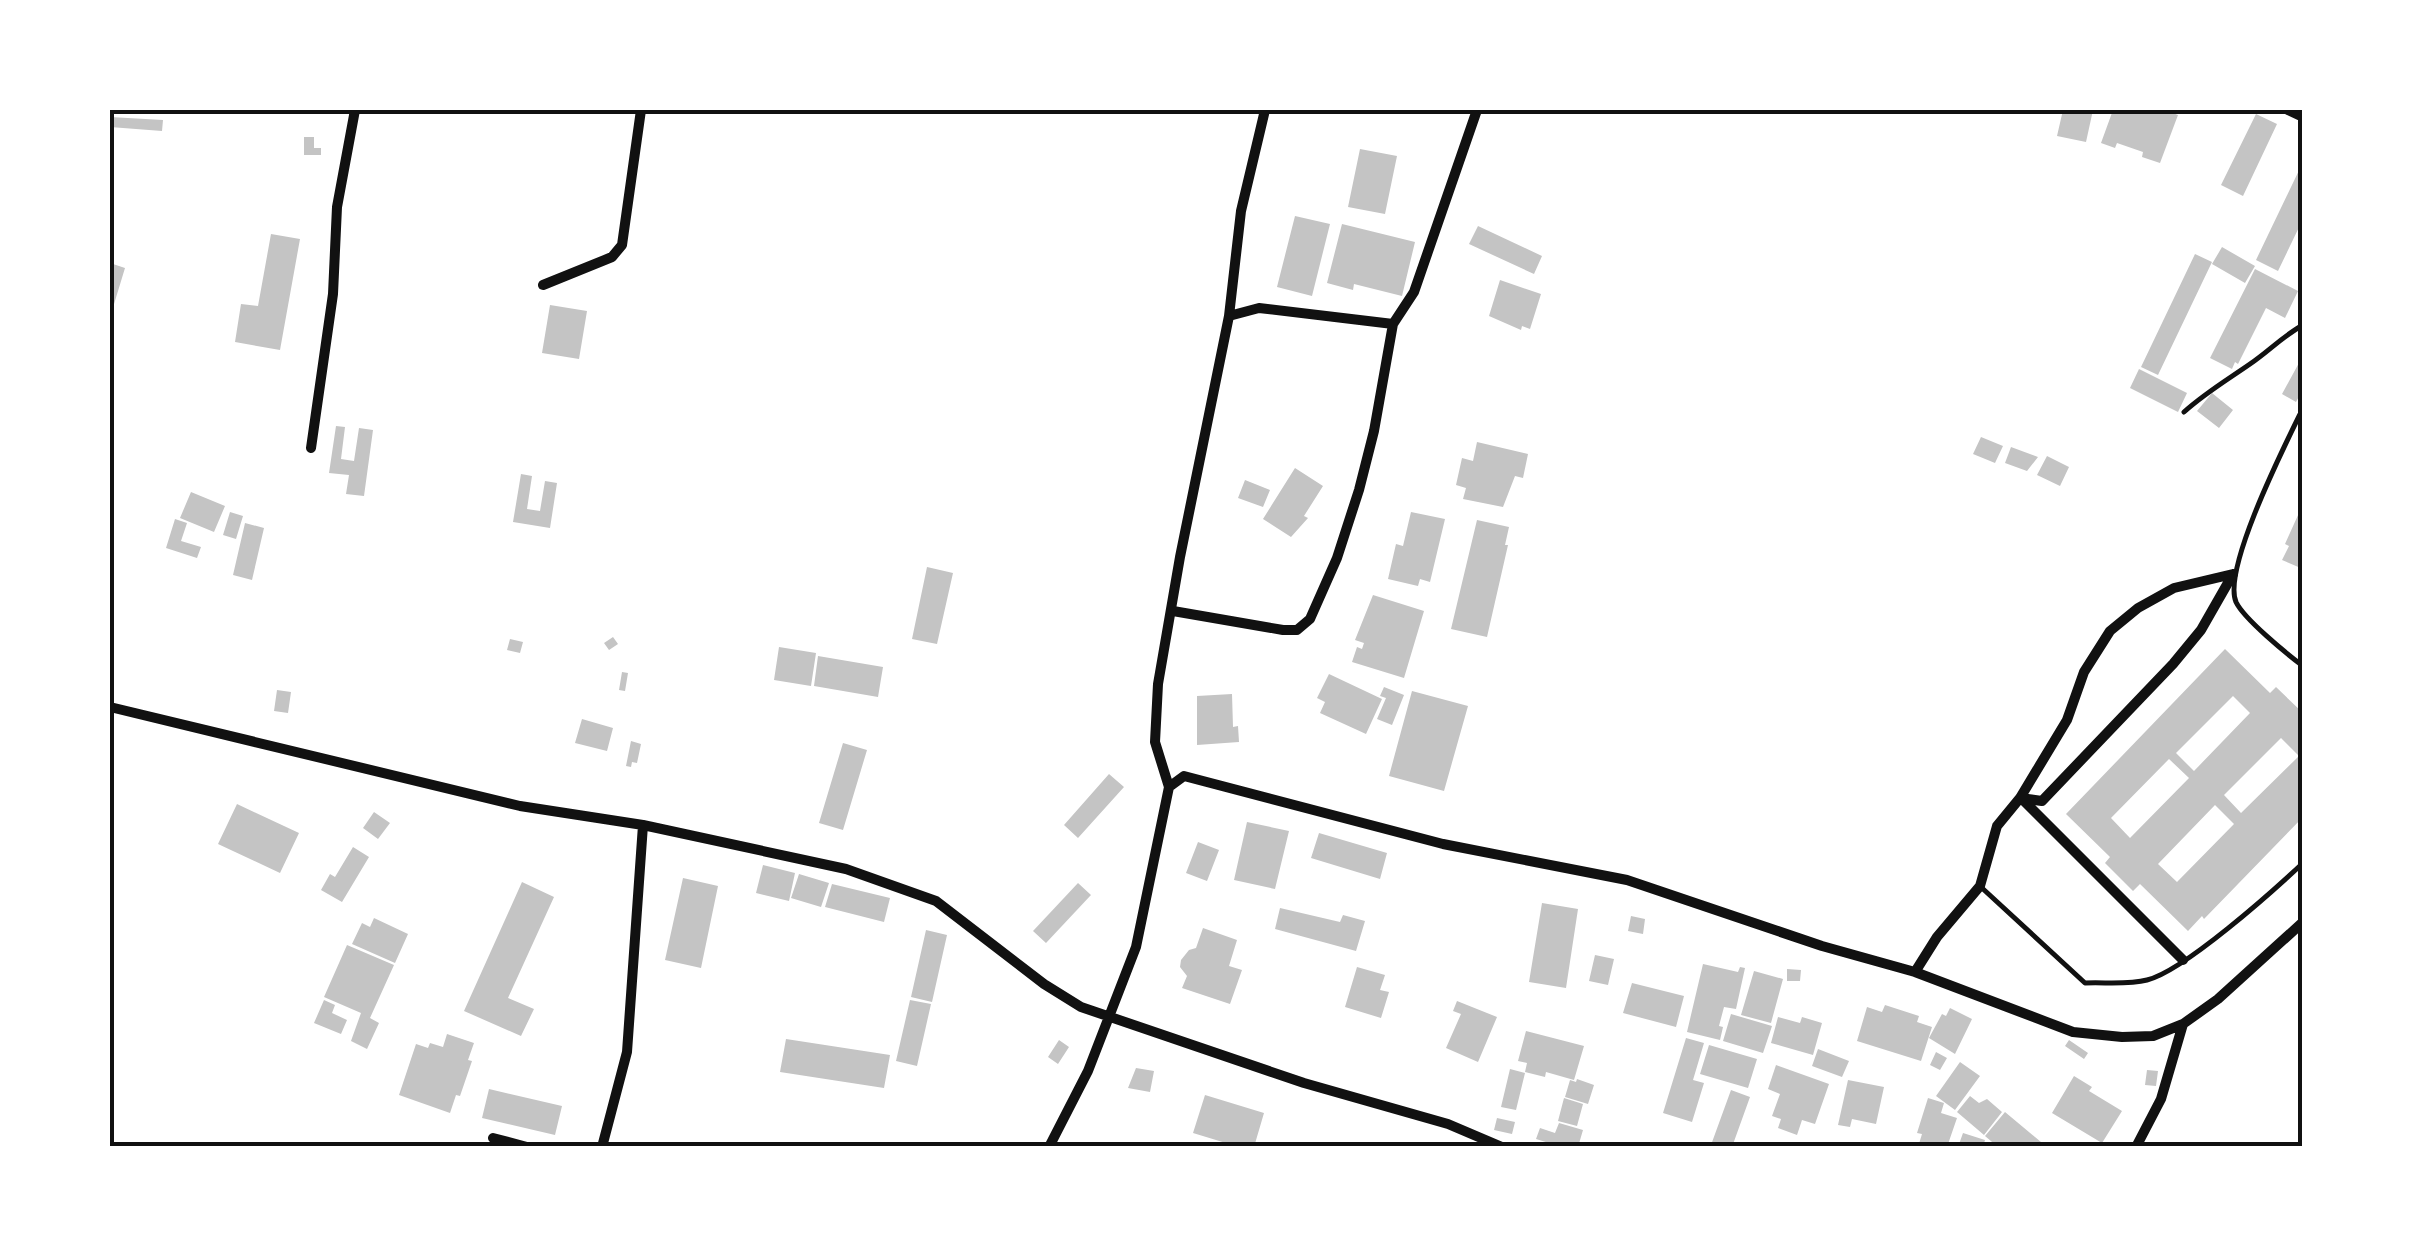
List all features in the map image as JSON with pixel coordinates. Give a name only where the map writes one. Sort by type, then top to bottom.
[{"type":"street","points":[[312,448],[333,294],[337,207],[355,110]]},
{"type":"street","points":[[543,285],[612,257],[622,245],[640,110]]},
{"type":"street","points":[[1049,1147],[1088,1071],[1136,947],[1169,787],[1155,742],[1158,684],[1230,316],[1241,211],[1265,110]]},
{"type":"street","points":[[1173,610],[1283,630],[1297,630],[1310,619],[1337,558],[1359,490],[1392,324],[1414,292],[1476,110]]},
{"type":"street","points":[[2288,110],[2303,117]]},
{"type":"street","points":[[1230,316],[1260,308],[1392,324]]},
{"type":"street","points":[[1915,972],[1936,937],[1980,886],[1996,826],[2020,798],[2067,720],[2084,672],[2110,631],[2138,608],[2174,588],[2233,574]]},
{"type":"street","points":[[2020,798],[2042,801],[2173,664],[2202,630],[2233,574]]},
{"type":"street","points":[[110,707],[520,806],[642,824],[846,869],[936,901],[1044,984],[1081,1007],[1304,1083],[1448,1124],[1502,1147]]},
{"type":"street","points":[[1169,787],[1184,776],[1443,844],[1627,880],[1822,946],[1915,972],[2073,1032],[2153,1036],[2184,1024],[2303,922]]},
{"type":"street","points":[[2020,798],[2183,960]]},
{"type":"street","points":[[602,1147],[627,1052],[642,824]]},
{"type":"street","points":[[2136,1147],[2161,1099],[2184,1024]]},
{"type":"street","points":[[492,1138],[527,1147]]},
{"type":"lane","points":[[2184,412],[2207,390],[2251,363],[2284,334],[2303,325]]},
{"type":"lane","points":[[2303,408],[2233,574],[2236,602],[2264,633],[2303,666]]},
{"type":"lane","points":[[1980,886],[2085,984],[2149,980],[2183,960],[2265,898],[2303,863]]},
{"type":"building","points":[[2063,110],[2093,110],[2086,142],[2057,136]]},
{"type":"building","points":[[2113,110],[2150,110],[2158,114],[2165,110],[2178,115],[2160,163],[2117,143],[2115,148],[2101,143]]},
{"type":"building","points":[[2256,114],[2277,124],[2243,196],[2221,185]]},
{"type":"building","points":[[110,117],[163,120],[162,131],[110,127]]},
{"type":"building","points":[[304,137],[314,137],[314,148],[321,148],[321,155],[304,155]]},
{"type":"building","points":[[1360,149],[1397,156],[1385,214],[1348,207]]},
{"type":"building","points":[[2303,162],[2303,219],[2278,271],[2256,260]]},
{"type":"building","points":[[1295,216],[1330,224],[1312,296],[1277,287]]},
{"type":"building","points":[[1342,224],[1415,242],[1402,296],[1354,284],[1353,290],[1327,283]]},
{"type":"building","points":[[1478,226],[1542,256],[1534,274],[1469,244]]},
{"type":"building","points":[[271,234],[300,239],[280,350],[235,342],[241,304],[258,306]]},
{"type":"building","points":[[2222,247],[2255,266],[2245,283],[2212,264]]},
{"type":"building","points":[[2195,254],[2212,262],[2158,375],[2141,367]]},
{"type":"building","points":[[110,263],[125,268],[111,314],[110,314]]},
{"type":"building","points":[[2255,269],[2298,291],[2285,318],[2266,308],[2232,369],[2210,358]]},
{"type":"building","points":[[1500,280],[1541,294],[1530,329],[1522,326],[1521,330],[1489,316]]},
{"type":"building","points":[[550,305],[587,311],[579,359],[542,353]]},
{"type":"building","points":[[2300,361],[2303,389],[2296,402],[2282,394]]},
{"type":"building","points":[[2139,369],[2187,393],[2178,412],[2130,388]]},
{"type":"building","points":[[2212,393],[2233,410],[2219,428],[2197,411]]},
{"type":"building","points":[[336,426],[345,427],[341,459],[354,461],[359,428],[373,430],[364,496],[346,494],[349,475],[329,473]]},
{"type":"building","points":[[1981,437],[2003,446],[1995,463],[1973,454]]},
{"type":"building","points":[[1477,442],[1528,454],[1523,478],[1515,476],[1503,507],[1463,499],[1466,488],[1456,485],[1462,458],[1473,461]]},
{"type":"building","points":[[2011,447],[2038,457],[2027,471],[2005,463]]},
{"type":"building","points":[[2047,456],[2069,467],[2060,486],[2037,475]]},
{"type":"building","points":[[1295,468],[1323,486],[1304,516],[1308,518],[1291,537],[1263,519]]},
{"type":"building","points":[[521,474],[532,476],[527,509],[540,511],[545,481],[557,483],[550,528],[513,522]]},
{"type":"building","points":[[1245,480],[1270,490],[1263,507],[1238,498]]},
{"type":"building","points":[[191,492],[225,506],[214,532],[180,518]]},
{"type":"building","points":[[2303,504],[2303,569],[2282,560]]},
{"type":"building","points":[[230,512],[243,516],[236,539],[223,535]]},
{"type":"building","points":[[1411,512],[1445,519],[1430,582],[1420,579],[1418,586],[1388,579],[1396,544],[1403,546]]},
{"type":"building","points":[[175,519],[187,523],[181,541],[201,547],[197,558],[166,548]]},
{"type":"building","points":[[1477,520],[1509,527],[1487,637],[1451,629]]},
{"type":"building","points":[[245,523],[264,528],[252,580],[233,575]]},
{"type":"building","points":[[927,567],[953,573],[937,644],[912,639]]},
{"type":"building","points":[[1373,595],[1424,611],[1404,678],[1352,662],[1357,647],[1362,649],[1364,643],[1355,640]]},
{"type":"building","points":[[613,637],[618,644],[609,650],[604,643]]},
{"type":"building","points":[[510,639],[523,642],[520,653],[507,650]]},
{"type":"building","points":[[779,647],[816,653],[811,686],[774,680]]},
{"type":"building","points":[[2225,649],[2270,693],[2276,687],[2303,713],[2299,720],[2303,724],[2303,817],[2188,931],[2140,884],[2133,891],[2105,863],[2110,857],[2066,814]],"holes":[[[2233,696],[2250,713],[2194,771],[2176,753]],[[2281,738],[2299,756],[2241,813],[2224,795]],[[2169,759],[2189,778],[2130,838],[2111,818]],[[2215,805],[2234,824],[2177,882],[2158,864]]]},
{"type":"building","points":[[818,656],[883,667],[878,697],[814,686]]},
{"type":"building","points":[[622,672],[628,673],[625,691],[619,690]]},
{"type":"building","points":[[1329,674],[1382,699],[1366,734],[1320,713],[1325,702],[1317,698]]},
{"type":"building","points":[[1384,687],[1404,695],[1392,725],[1377,719],[1386,698],[1380,696]]},
{"type":"building","points":[[277,690],[291,692],[288,713],[274,711]]},
{"type":"building","points":[[1412,691],[1468,706],[1444,791],[1389,776]]},
{"type":"building","points":[[1232,694],[1233,727],[1238,726],[1239,742],[1197,745],[1197,696]]},
{"type":"building","points":[[582,719],[613,728],[607,751],[575,743]]},
{"type":"building","points":[[631,741],[641,744],[637,763],[632,762],[631,767],[626,766]]},
{"type":"building","points":[[843,743],[867,750],[843,830],[819,823]]},
{"type":"building","points":[[1109,774],[1124,787],[1078,838],[1064,825]]},
{"type":"building","points":[[237,804],[299,833],[280,873],[218,844]]},
{"type":"building","points":[[374,812],[390,823],[378,839],[363,828]]},
{"type":"building","points":[[1247,822],[1289,831],[1275,889],[1234,880]]},
{"type":"building","points":[[1319,833],[1387,853],[1380,879],[1311,858]]},
{"type":"building","points":[[1198,842],[1219,850],[1207,881],[1186,873]]},
{"type":"building","points":[[353,847],[369,857],[342,902],[321,890],[330,874],[335,877]]},
{"type":"building","points":[[763,865],[795,873],[789,901],[756,893]]},
{"type":"building","points":[[799,874],[829,883],[821,907],[791,898]]},
{"type":"building","points":[[683,878],[718,886],[701,968],[665,960]]},
{"type":"building","points":[[522,882],[554,897],[508,998],[534,1009],[521,1036],[464,1011]]},
{"type":"building","points":[[1078,883],[1091,895],[1046,943],[1033,931]]},
{"type":"building","points":[[832,884],[890,898],[884,922],[825,907]]},
{"type":"building","points":[[1542,903],[1578,909],[1566,988],[1529,982]]},
{"type":"building","points":[[1280,908],[1340,922],[1343,915],[1365,921],[1356,951],[1275,929]]},
{"type":"building","points":[[1631,916],[1645,919],[1643,934],[1628,931]]},
{"type":"building","points":[[374,918],[408,934],[395,963],[352,944],[362,923],[370,927]]},
{"type":"building","points":[[1203,928],[1237,940],[1229,966],[1242,970],[1230,1004],[1182,988],[1187,976],[1180,967],[1181,960],[1196,948]]},
{"type":"building","points":[[926,930],[947,935],[932,1002],[911,997]]},
{"type":"building","points":[[347,945],[394,965],[370,1018],[379,1023],[367,1049],[351,1041],[361,1013],[324,997]]},
{"type":"building","points":[[1595,955],[1614,959],[1608,985],[1589,981]]},
{"type":"building","points":[[1703,964],[1738,972],[1740,967],[1745,968],[1736,1009],[1724,1007],[1720,1040],[1687,1032]]},
{"type":"building","points":[[1357,967],[1385,975],[1380,990],[1389,992],[1381,1018],[1345,1007]]},
{"type":"building","points":[[1787,969],[1801,970],[1800,981],[1787,981]]},
{"type":"building","points":[[1754,971],[1783,979],[1771,1023],[1741,1015]]},
{"type":"building","points":[[1632,983],[1684,996],[1676,1027],[1623,1013]]},
{"type":"building","points":[[324,1000],[335,1005],[332,1013],[347,1020],[341,1034],[314,1023]]},
{"type":"building","points":[[910,1000],[931,1004],[917,1066],[896,1061]]},
{"type":"building","points":[[1457,1001],[1497,1017],[1478,1062],[1446,1048],[1461,1014],[1453,1011]]},
{"type":"building","points":[[1885,1005],[1919,1016],[1917,1022],[1932,1027],[1921,1061],[1857,1041],[1867,1007],[1882,1012]]},
{"type":"building","points":[[1950,1008],[1972,1019],[1955,1054],[1929,1038],[1942,1014],[1946,1016]]},
{"type":"building","points":[[1731,1014],[1772,1026],[1763,1053],[1723,1041]]},
{"type":"building","points":[[1778,1017],[1800,1023],[1802,1017],[1822,1023],[1813,1055],[1771,1043]]},
{"type":"building","points":[[1526,1031],[1584,1046],[1574,1080],[1546,1072],[1545,1077],[1525,1072],[1527,1063],[1518,1061]]},
{"type":"building","points":[[447,1034],[474,1043],[460,1096],[456,1095],[450,1113],[399,1095],[416,1044],[443,1047]]},
{"type":"building","points":[[1686,1038],[1704,1043],[1693,1080],[1704,1083],[1692,1122],[1663,1113]]},
{"type":"building","points":[[786,1039],[890,1055],[884,1088],[780,1072]]},
{"type":"building","points":[[1059,1040],[1069,1047],[1058,1064],[1048,1057]]},
{"type":"building","points":[[2069,1040],[2088,1053],[2084,1059],[2065,1046]]},
{"type":"building","points":[[1709,1045],[1757,1059],[1748,1088],[1700,1074]]},
{"type":"building","points":[[1818,1049],[1849,1061],[1842,1077],[1812,1066]]},
{"type":"building","points":[[1936,1052],[1947,1058],[1940,1070],[1930,1065]]},
{"type":"building","points":[[1960,1062],[1980,1076],[1955,1110],[1936,1096]]},
{"type":"building","points":[[1776,1065],[1829,1084],[1815,1124],[1802,1120],[1797,1135],[1778,1128],[1781,1119],[1772,1116],[1780,1094],[1768,1089]]},
{"type":"building","points":[[1136,1068],[1154,1071],[1150,1092],[1128,1088]]},
{"type":"building","points":[[1510,1069],[1525,1073],[1516,1110],[1501,1107]]},
{"type":"building","points":[[2147,1070],[2158,1071],[2156,1086],[2145,1085]]},
{"type":"building","points":[[2074,1076],[2092,1087],[2089,1091],[2122,1111],[2102,1143],[2052,1113]]},
{"type":"building","points":[[1570,1080],[1594,1085],[1588,1104],[1565,1097]]},
{"type":"building","points":[[1848,1080],[1884,1087],[1876,1124],[1852,1119],[1850,1127],[1838,1125]]},
{"type":"building","points":[[489,1089],[562,1106],[555,1135],[482,1118]]},
{"type":"building","points":[[1731,1090],[1750,1097],[1732,1147],[1716,1147],[1711,1145]]},
{"type":"building","points":[[1205,1095],[1264,1113],[1254,1147],[1239,1147],[1193,1133]]},
{"type":"building","points":[[1970,1096],[1979,1103],[1987,1099],[2002,1112],[1984,1135],[1957,1112]]},
{"type":"building","points":[[1564,1098],[1583,1104],[1577,1126],[1558,1121]]},
{"type":"building","points":[[1928,1098],[1944,1103],[1941,1113],[1957,1118],[1947,1147],[1918,1147],[1922,1134],[1917,1133]]},
{"type":"building","points":[[2005,1112],[2047,1147],[1998,1147],[1985,1136]]},
{"type":"building","points":[[1497,1118],[1515,1122],[1512,1134],[1494,1130]]},
{"type":"building","points":[[1559,1123],[1583,1130],[1578,1147],[1536,1139],[1540,1128],[1555,1133]]},
{"type":"building","points":[[1963,1133],[1985,1140],[1983,1147],[1958,1147]]}]
